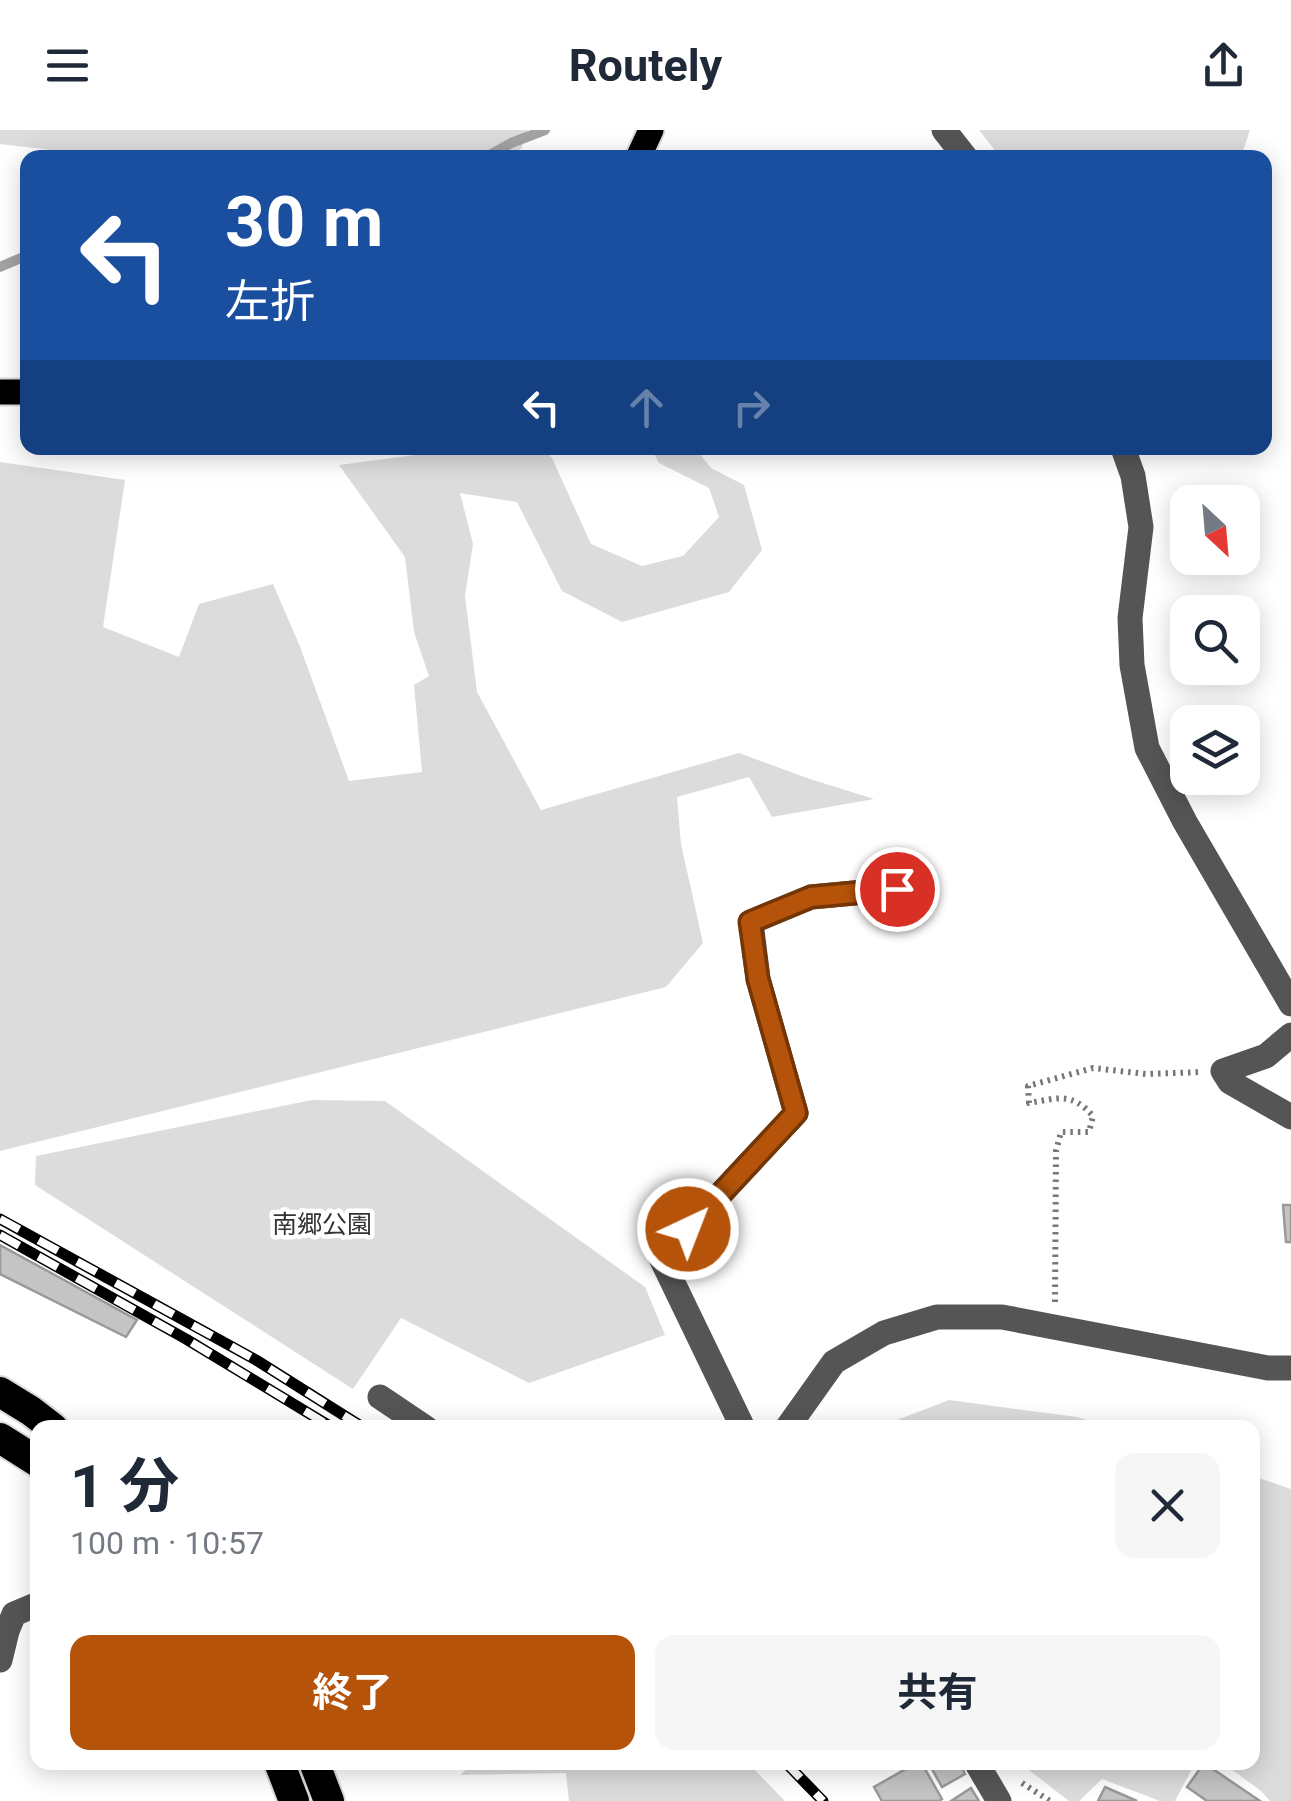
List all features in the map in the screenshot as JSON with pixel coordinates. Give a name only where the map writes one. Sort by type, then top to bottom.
[{"type":"highway","points":[[0,1392],[41,1420]]},
{"type":"highway","points":[[0,1438],[30,1457]]},
{"type":"highway","points":[[282,1770],[294,1801]]},
{"type":"highway","points":[[317,1770],[330,1801]]},
{"type":"street","points":[[944,130],[960,150]]},
{"type":"street","points":[[1126,455],[1141,527],[1130,618],[1132,665],[1146,748],[1290,1002]]},
{"type":"street","points":[[739,1420],[661,1258],[796,1113],[758,979],[750,922],[811,897],[897,889]]},
{"type":"street","points":[[1291,1035],[1266,1056],[1223,1071],[1230,1082],[1291,1117]]},
{"type":"street","points":[[793,1420],[834,1362],[884,1332],[937,1317],[1002,1317],[1268,1368],[1291,1368]]},
{"type":"street","points":[[380,1398],[414,1420]]},
{"type":"street","points":[[0,1660],[14,1614],[30,1607]]},
{"type":"street","points":[[981,1770],[999,1801]]},
{"type":"path","points":[[1055,1328],[1056,1151],[1061,1132],[1090,1132],[1093,1116],[1082,1103],[1063,1097],[1029,1103],[1028,1086],[1094,1068],[1146,1074],[1223,1071]]},
{"type":"green space","points":[[0,130],[528,130],[518,150],[51,150],[0,144]]},
{"type":"green space","points":[[979,130],[1250,130],[1243,150],[995,150]]},
{"type":"green space","points":[[415,455],[549,455],[591,544],[642,566],[683,556],[719,517],[709,488],[659,463],[655,455],[701,455],[711,468],[744,485],[762,550],[729,592],[622,622],[562,591],[517,502],[460,493],[473,544],[465,596],[477,692],[541,810],[739,753],[874,799],[772,817],[749,777],[677,797],[681,844],[703,943],[666,987],[0,1151],[0,462],[125,480],[103,627],[179,657],[199,604],[273,584],[349,781],[422,772],[414,685],[429,676],[414,632],[405,557],[339,465]]},
{"type":"green space","name":"南郷公園","points":[[312,1100],[385,1101],[645,1287],[665,1335],[529,1383],[401,1318],[353,1389],[35,1185],[36,1156]]},
{"type":"green space","points":[[949,1400],[1087,1420],[897,1420]]},
{"type":"green space","points":[[1260,1478],[1291,1489],[1291,1801],[1270,1801],[1232,1770],[1260,1770]]},
{"type":"green space","points":[[466,1770],[755,1770],[785,1801],[569,1801],[566,1773],[460,1775]]},
{"type":"green space","points":[[1029,1770],[1191,1770],[1175,1801],[1160,1801],[1102,1779],[1079,1801],[1069,1801]]},
{"type":"building","points":[[1283,1205],[1291,1205],[1291,1242],[1286,1242]]},
{"type":"building","points":[[0,1245],[137,1320],[126,1337],[0,1274]]},
{"type":"building","points":[[904,1770],[926,1770],[942,1799],[882,1801],[874,1787]]},
{"type":"building","points":[[932,1770],[963,1770],[965,1774],[942,1787]]},
{"type":"building","points":[[1199,1770],[1214,1770],[1260,1801],[1207,1801],[1187,1787]]},
{"type":"building","points":[[1105,1787],[1137,1801],[1098,1801]]},
{"type":"building","points":[[971,1788],[979,1801],[951,1801]]},
{"type":"waterway","points":[[498,150],[545,130]]},
{"type":"waterway","points":[[0,267],[20,258]]},
{"type":"railway","points":[[0,1219],[256,1360],[351,1420]]},
{"type":"railway","points":[[0,1235],[186,1339],[320,1420]]},
{"type":"railway","points":[[793,1770],[823,1801]]},
{"type":"route","points":[[688,1229],[796,1113],[758,979],[750,922],[811,897],[897,889]]}]
